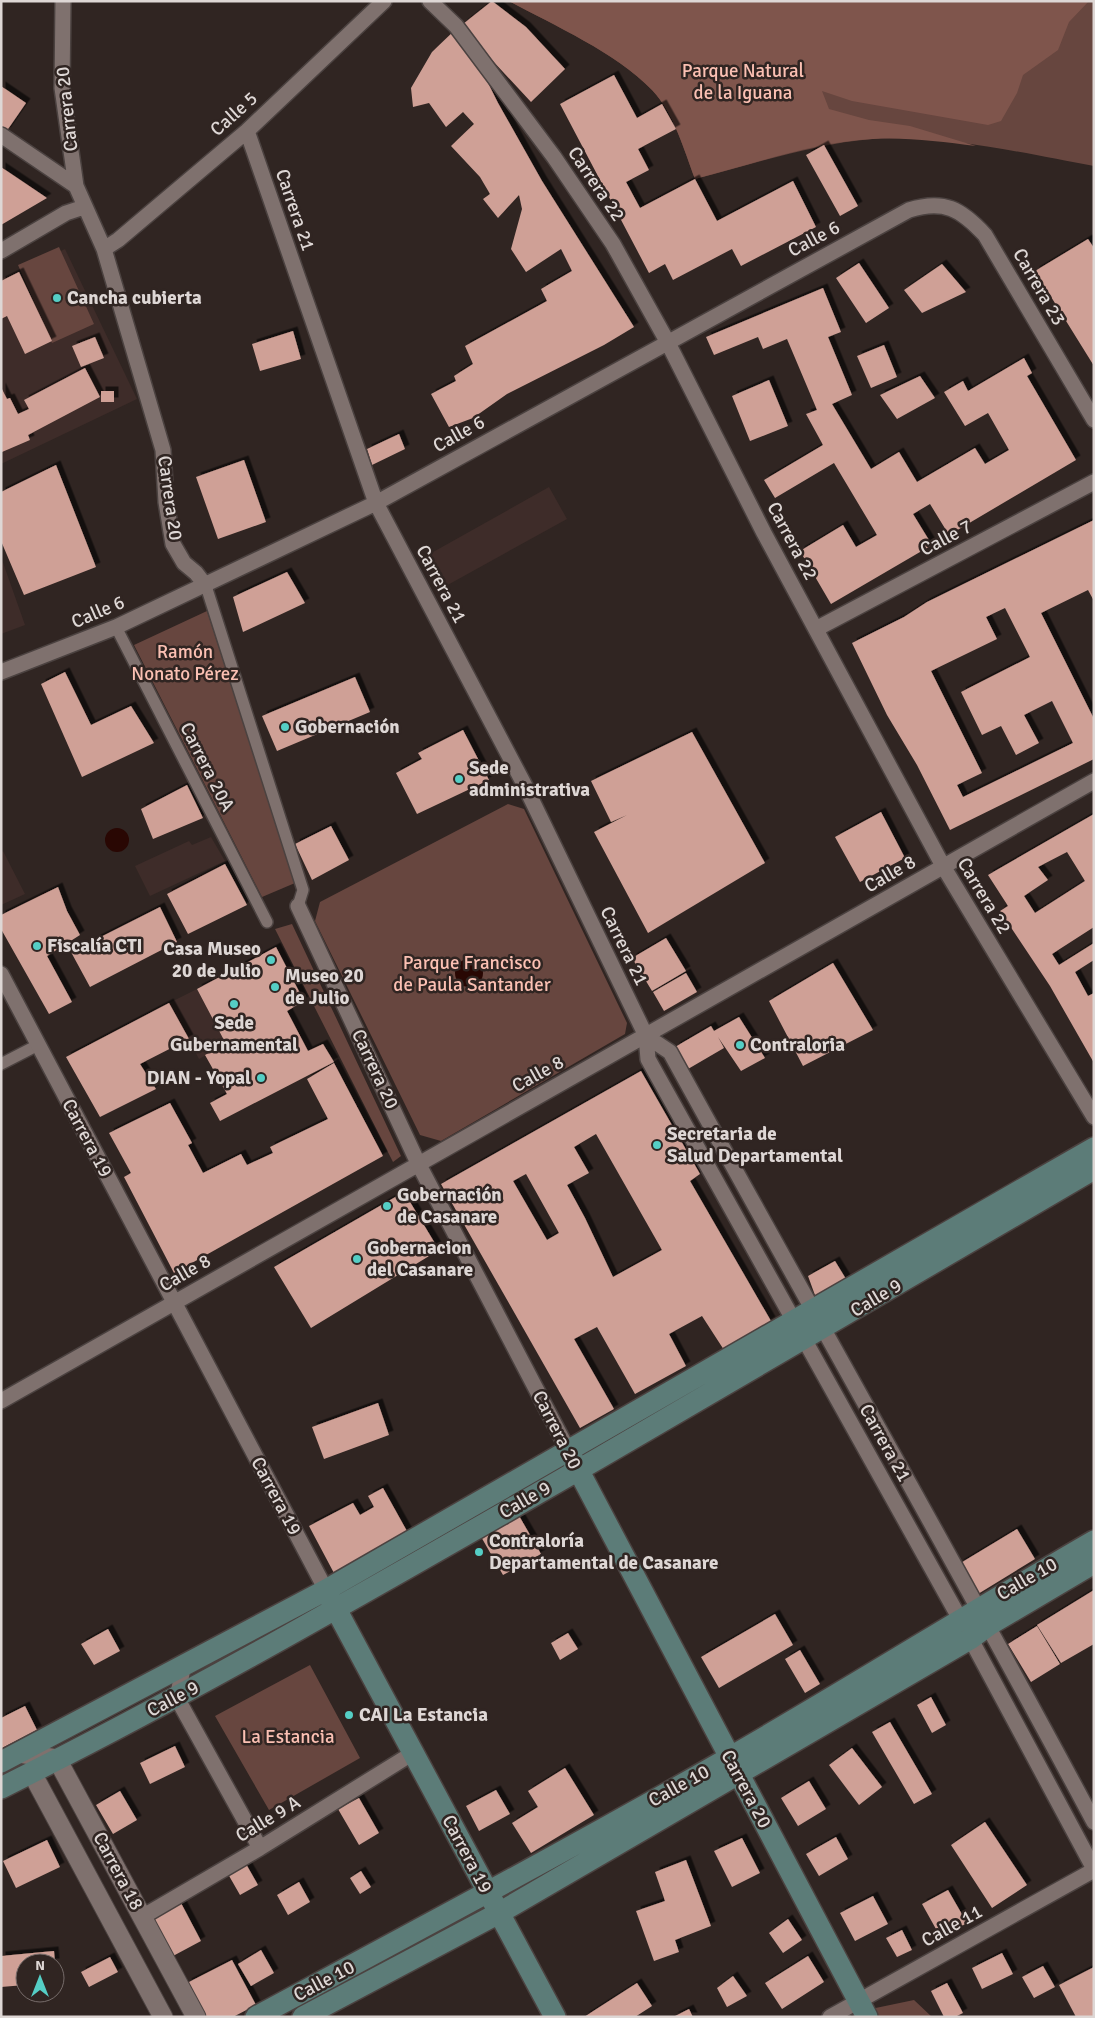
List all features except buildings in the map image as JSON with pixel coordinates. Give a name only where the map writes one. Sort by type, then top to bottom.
[{"type":"main road","name":"Calle 9","points":[[10,1758],[326,1590],[1094,1148]]},
{"type":"main road","name":"Calle 9","points":[[1,1788],[177,1698],[336,1609],[813,1335],[1094,1169]]},
{"type":"main road","name":"Carrera 20","points":[[568,1450],[863,2009]]},
{"type":"main road","name":"Calle 10","points":[[256,2017],[488,1893],[734,1766],[970,1639],[984,1616],[1094,1541]]},
{"type":"main road","name":"Calle 10","points":[[303,2017],[499,1913],[734,1766],[960,1619],[984,1616],[1094,1563]]},
{"type":"main road","name":"Carrera 19","points":[[326,1590],[555,2017]]},
{"type":"street","name":"Carrera 20","points":[[63,1],[62,88],[76,186],[104,248],[164,450],[166,502],[173,544],[184,563],[196,573],[206,586],[303,890],[298,906],[418,1164],[568,1450]]},
{"type":"street","name":"Calle 5","points":[[104,248],[118,240],[247,131],[384,1]]},
{"type":"street","name":"Carrera 22","points":[[430,1],[456,26],[554,157],[613,244],[667,342],[816,629],[943,866],[1094,1117]]},
{"type":"street","name":"Carrera 21","points":[[247,131],[376,503],[524,784],[646,1036],[648,1059],[984,1616],[1094,1822]]},
{"type":"street","points":[[1,136],[76,186]]},
{"type":"street","name":"Calle 6","points":[[1,672],[116,627],[206,586],[376,503],[909,210],[924,205]]},
{"type":"street","name":"Carrera 23","points":[[924,205],[941,205],[958,210],[985,234],[1094,420]]},
{"type":"street","points":[[1,251],[66,213],[84,207]]},
{"type":"street","name":"Calle 7","points":[[816,629],[1094,482]]},
{"type":"street","name":"Carrera 20A","points":[[116,627],[267,922]]},
{"type":"street","name":"Calle 8","points":[[1,1401],[1094,781]]},
{"type":"street","name":"Carrera 19","points":[[1,974],[326,1590]]},
{"type":"street","name":"Carrera 21","points":[[646,1036],[670,1052],[803,1316],[970,1639],[1094,1869]]},
{"type":"street","points":[[1,1064],[38,1045]]},
{"type":"street","points":[[184,1664],[177,1698],[260,1848]]},
{"type":"street","name":"Calle 9 A","points":[[142,1917],[260,1848],[413,1753]]},
{"type":"street","points":[[10,1758],[57,1760]]},
{"type":"street","name":"Carrera 18","points":[[57,1760],[196,2017]]},
{"type":"street","name":"Carrera 18","points":[[32,1772],[163,2017]]},
{"type":"street","name":"Calle 11","points":[[830,2017],[863,2009],[1094,1869]]},
{"type":"shaded area","points":[[65,249],[137,399],[1,464],[1,279]]},
{"type":"shaded area","points":[[549,487],[567,519],[444,587],[426,556]]},
{"type":"shaded area","points":[[1,557],[25,625],[1,634]]},
{"type":"shaded area","points":[[117,828],[126,831],[129,840],[126,849],[117,852],[108,849],[105,840],[108,831]]},
{"type":"shaded area","points":[[211,837],[225,861],[150,896],[135,866],[189,841],[192,845]]},
{"type":"shaded area","points":[[3,851],[25,894],[1,905],[1,853]]},
{"type":"shaded area","points":[[469,959],[479,963],[483,973],[479,983],[469,987],[459,983],[455,973],[459,963]]},
{"type":"shaded area","points":[[197,989],[226,1044],[199,1059],[169,1003]]},
{"type":"green space","name":"Parque Natural de la Iguana","points":[[509,1],[1094,1],[1094,166],[983,146],[926,139],[898,138],[872,139],[827,145],[695,179],[672,121],[660,99],[652,90],[637,76],[603,52]]},
{"type":"green space","name":"Parque Natural de la Iguana","points":[[509,1],[1089,1],[1069,22],[1058,50],[1023,75],[1017,93],[1001,121],[988,125],[852,101],[822,91],[829,109],[869,120],[910,126],[976,146],[899,139],[851,141],[784,154],[695,179],[672,121],[660,99],[652,90],[637,76],[603,52]]},
{"type":"green space","name":"Cancha cubierta","points":[[59,247],[94,324],[52,343],[18,265]]},
{"type":"green space","name":"Ramón Nonato Pérez","points":[[207,611],[295,883],[262,897],[134,645]]},
{"type":"green space","name":"Parque Francisco de Paula Santander","points":[[508,804],[524,809],[627,1023],[625,1034],[441,1141],[420,1135],[315,921],[320,902]]},
{"type":"green space","points":[[292,924],[401,1156],[393,1162],[275,929]]},
{"type":"green space","name":"La Estancia","points":[[310,1665],[360,1758],[269,1810],[215,1716]]},
{"type":"green space","points":[[914,2000],[932,2017],[870,2017],[866,2010]]},
{"type":"place","name":"Cancha cubierta","points":[[57,298]]},
{"type":"place","name":"Gobernación","points":[[285,727]]},
{"type":"place","name":"Sede administrativa","points":[[459,779]]},
{"type":"place","name":"Fiscalía CTI","points":[[37,946]]},
{"type":"place","name":"Casa Museo 20 de Julio","points":[[271,960]]},
{"type":"place","name":"Museo 20 de Julio","points":[[275,987]]},
{"type":"place","name":"Sede Gubernamental","points":[[234,1004]]},
{"type":"place","name":"Contraloria","points":[[740,1045]]},
{"type":"place","name":"DIAN - Yopal","points":[[261,1078]]},
{"type":"place","name":"Secretaria de Salud Departamental","points":[[657,1145]]},
{"type":"place","name":"Gobernación de Casanare","points":[[387,1206]]},
{"type":"place","name":"Gobernacion del Casanare","points":[[357,1259]]},
{"type":"place","name":"Contraloría Departamental de Casanare","points":[[479,1552]]},
{"type":"place","name":"CAI La Estancia","points":[[349,1715]]}]
